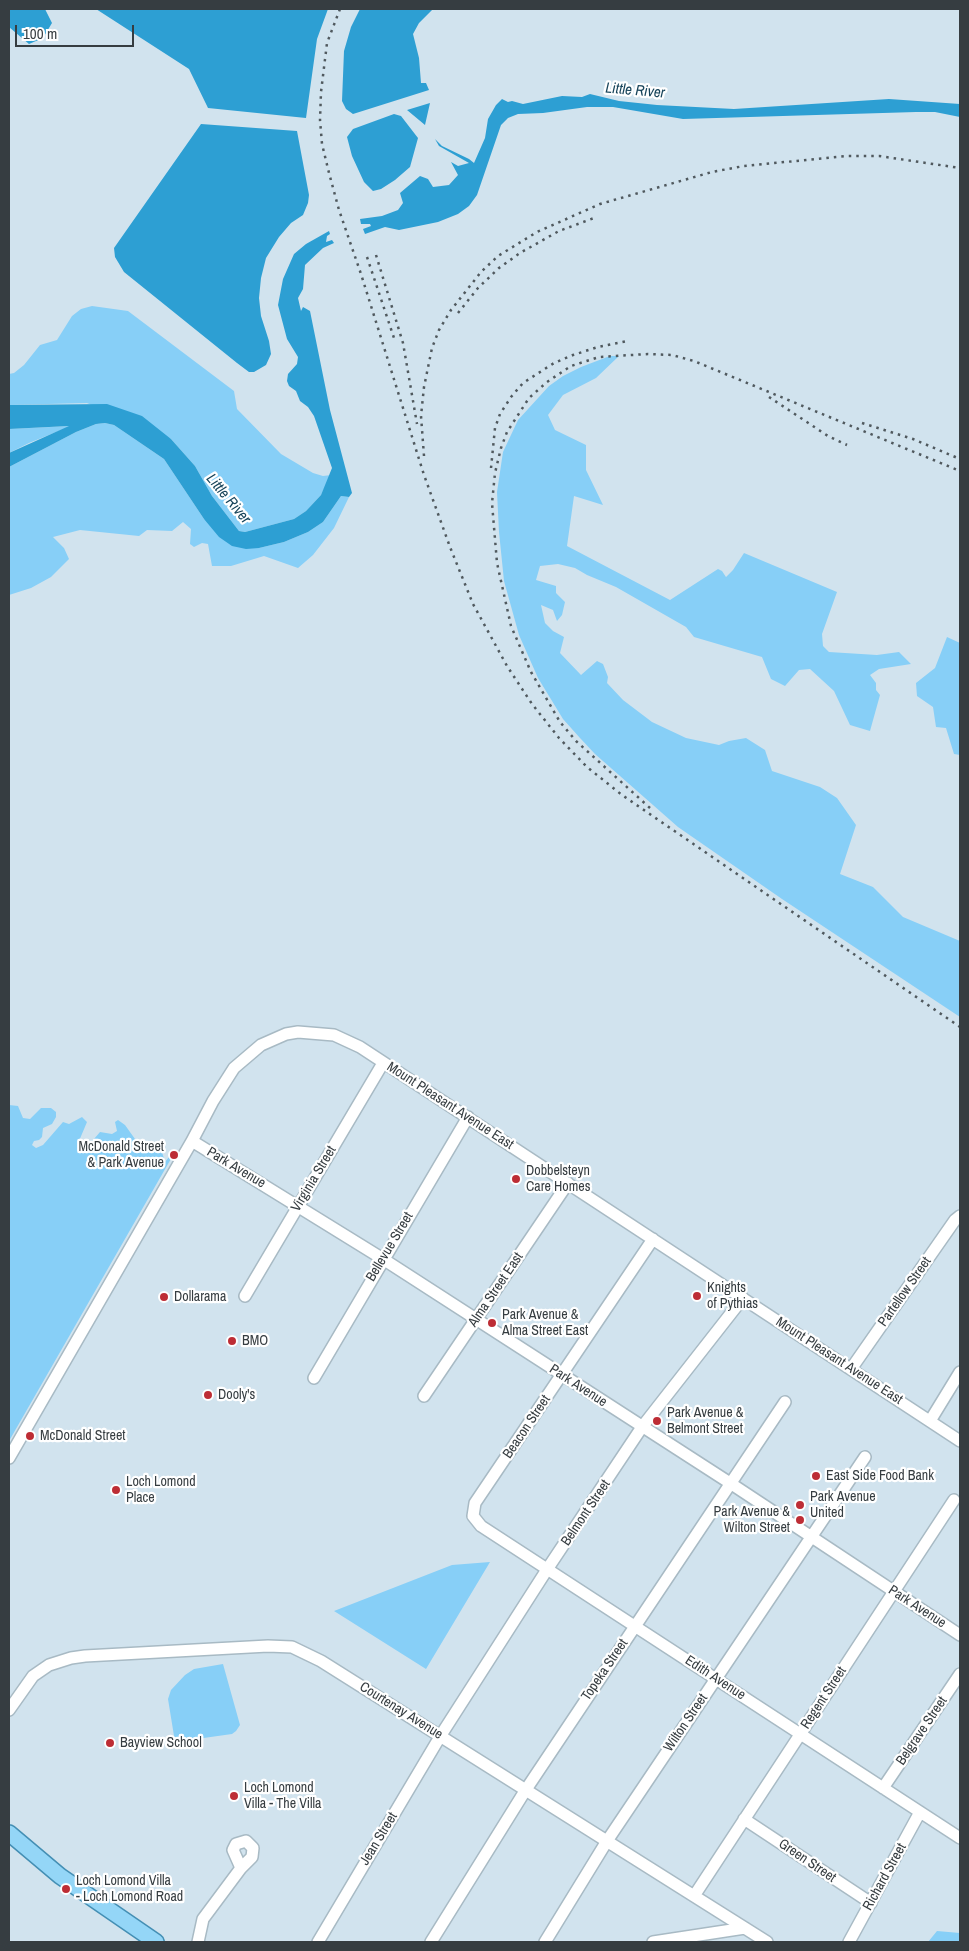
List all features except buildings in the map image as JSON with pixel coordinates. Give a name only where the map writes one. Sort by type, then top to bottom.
[{"type":"main road","points":[[9,1833],[60,1876],[156,1942]]},
{"type":"street","name":"Mount Pleasant Avenue East","points":[[192,1141],[234,1068],[261,1045],[273,1038],[292,1033],[311,1032],[334,1035],[360,1046],[382,1063],[468,1117],[960,1441]]},
{"type":"street","name":"Virginia Street","points":[[245,1296],[382,1063]]},
{"type":"street","name":"Bellevue Street","points":[[314,1378],[468,1117]]},
{"type":"street","name":"Park Avenue","points":[[192,1141],[383,1259],[730,1483],[960,1635]]},
{"type":"street","points":[[9,1458],[192,1141]]},
{"type":"street","name":"Alma Street East","points":[[424,1396],[568,1184]]},
{"type":"street","name":"Partellow Street","points":[[851,1369],[955,1220],[960,1216]]},
{"type":"street","name":"Beacon Street","points":[[473,1516],[475,1503],[653,1240]]},
{"type":"street","name":"Belmont Street","points":[[441,1735],[548,1568],[642,1427],[743,1298]]},
{"type":"street","points":[[930,1421],[960,1372]]},
{"type":"street","name":"Topeka Street","points":[[431,1942],[525,1791],[785,1402]]},
{"type":"street","name":"Wilton Street","points":[[545,1942],[607,1841],[864,1457]]},
{"type":"street","name":"Regent Street","points":[[694,1896],[954,1500]]},
{"type":"street","name":"Edith Avenue","points":[[473,1516],[481,1526],[960,1838]]},
{"type":"street","name":"Courtenay Avenue","points":[[9,1710],[33,1676],[40,1670],[59,1661],[85,1656],[280,1646],[296,1649],[315,1658],[441,1735],[525,1791],[766,1942]]},
{"type":"street","name":"Belgrave Street","points":[[883,1788],[960,1674]]},
{"type":"street","name":"Jean Street","points":[[318,1942],[441,1735]]},
{"type":"street","name":"Richard Street","points":[[849,1942],[920,1812]]},
{"type":"street","name":"Green Street","points":[[744,1819],[871,1903]]},
{"type":"street","points":[[198,1942],[203,1919],[241,1868]]},
{"type":"street","points":[[653,1942],[745,1928]]},
{"type":"shaded area","points":[[9,9],[45,9],[52,23],[43,38],[29,44],[9,27]]},
{"type":"shaded area","points":[[96,9],[328,9],[317,39],[306,118],[208,108],[189,69]]},
{"type":"shaded area","points":[[360,9],[433,9],[419,23],[413,34],[419,58],[421,83],[426,83],[429,90],[353,114],[346,109],[342,101],[344,51],[351,27]]},
{"type":"shaded area","points":[[590,94],[619,101],[657,105],[734,109],[889,99],[960,104],[960,117],[935,112],[916,112],[683,119],[613,107],[587,107],[543,113],[518,114],[508,118],[501,125],[477,195],[469,206],[458,214],[438,222],[399,230],[385,227],[365,234],[363,229],[371,226],[370,224],[361,224],[360,219],[382,216],[398,210],[403,203],[400,193],[420,176],[428,179],[433,187],[449,185],[458,175],[451,162],[458,166],[469,163],[439,146],[435,139],[442,146],[474,163],[485,138],[488,119],[502,99],[508,102],[512,101],[523,104],[562,96],[582,97]]},
{"type":"shaded area","points":[[430,103],[425,125],[407,110]]},
{"type":"shaded area","points":[[394,114],[401,116],[418,138],[410,167],[395,180],[381,189],[373,191],[364,182],[352,156],[347,137],[353,129]]},
{"type":"shaded area","points":[[201,124],[297,131],[309,195],[308,203],[303,215],[291,223],[279,237],[266,258],[259,298],[261,316],[271,354],[266,365],[254,372],[249,372],[237,363],[124,272],[115,257],[114,248]]},
{"type":"shaded area","points":[[329,231],[330,234],[327,236],[326,242],[332,240],[334,243],[323,248],[305,265],[303,289],[298,298],[301,311],[303,307],[310,311],[330,410],[352,493],[349,497],[341,496],[323,522],[308,532],[284,542],[246,549],[232,546],[219,537],[204,519],[164,459],[114,425],[105,423],[96,424],[76,432],[9,467],[9,453],[69,426],[9,429],[9,405],[107,404],[142,416],[171,439],[195,466],[212,496],[239,531],[245,532],[294,519],[306,511],[321,495],[332,468],[314,416],[308,407],[300,401],[296,391],[289,386],[287,381],[288,374],[297,364],[298,357],[287,339],[278,305],[283,279],[294,254],[306,244]]},
{"type":"shaded area","points":[[92,306],[128,311],[234,391],[237,409],[281,454],[313,473],[323,476],[331,475],[321,495],[306,511],[294,519],[245,532],[239,531],[212,496],[195,466],[171,439],[87,403],[9,405],[9,374],[14,373],[24,365],[40,345],[57,340],[72,316],[81,309]]},
{"type":"shaded area","points":[[610,356],[619,356],[596,378],[563,395],[548,415],[555,430],[586,445],[586,470],[603,505],[574,496],[567,546],[670,600],[718,569],[726,577],[744,553],[837,592],[822,634],[823,646],[829,652],[877,655],[899,652],[911,664],[879,669],[870,675],[876,683],[876,690],[880,695],[870,731],[850,725],[834,691],[810,669],[799,670],[785,686],[771,679],[762,657],[694,637],[686,627],[616,587],[575,568],[558,564],[540,566],[536,580],[556,586],[556,593],[565,602],[562,615],[557,621],[553,610],[541,605],[545,623],[553,631],[564,637],[560,653],[581,675],[597,661],[603,664],[608,677],[607,683],[623,700],[652,722],[686,738],[719,745],[746,738],[765,750],[772,771],[820,787],[837,798],[856,825],[840,874],[873,887],[903,917],[960,941],[960,1017],[782,899],[678,827],[595,754],[563,719],[538,678],[519,635],[504,581],[497,492],[503,452],[518,420],[549,386],[581,367]]},
{"type":"shaded area","points":[[96,424],[114,425],[164,459],[204,519],[259,548],[284,542],[308,532],[323,522],[341,496],[349,497],[334,528],[313,555],[298,568],[264,556],[231,566],[212,566],[208,544],[202,543],[194,547],[190,544],[191,529],[183,522],[172,531],[147,530],[139,536],[80,530],[53,537],[64,548],[69,559],[51,577],[31,588],[9,595],[9,467],[76,432]]},
{"type":"shaded area","points":[[71,426],[29,443],[9,453],[9,429]]},
{"type":"shaded area","points":[[947,637],[960,643],[960,755],[954,754],[946,728],[936,727],[933,707],[917,696],[916,683],[935,668]]},
{"type":"shaded area","points":[[9,1105],[18,1106],[23,1118],[30,1119],[41,1108],[51,1108],[56,1112],[56,1117],[52,1124],[43,1128],[42,1137],[34,1141],[32,1145],[36,1148],[43,1145],[63,1122],[69,1124],[82,1117],[87,1122],[79,1141],[82,1146],[88,1146],[100,1132],[112,1134],[117,1131],[115,1122],[118,1120],[125,1125],[135,1139],[157,1145],[162,1152],[165,1162],[169,1157],[172,1157],[9,1441]]},
{"type":"shaded area","points":[[490,1562],[426,1669],[334,1611],[452,1565]]},
{"type":"shaded area","points":[[223,1664],[240,1725],[232,1734],[175,1742],[168,1699],[171,1690],[185,1675],[194,1669]]},
{"type":"shaded area","points":[[937,1931],[960,1933],[960,1942],[928,1942]]},
{"type":"railway","points":[[340,9],[327,43],[321,92],[320,120],[322,144],[329,173],[339,210],[424,475],[473,604],[507,666],[532,704],[559,738],[587,767],[622,795],[960,1027]]},
{"type":"railway","points":[[424,456],[421,416],[424,387],[432,348],[439,330],[451,310],[481,272],[498,256],[537,232],[600,204],[712,172],[744,166],[847,156],[879,156],[960,168]]},
{"type":"railway","points":[[458,313],[478,288],[499,268],[520,253],[559,231],[594,218]]},
{"type":"railway","points":[[376,255],[403,343],[417,424]]},
{"type":"railway","points":[[367,257],[394,338]]},
{"type":"railway","points":[[491,468],[495,428],[500,414],[523,383],[554,363],[573,355],[627,341]]},
{"type":"railway","points":[[650,808],[576,741],[560,722],[531,672],[511,626],[497,563],[492,503],[495,473],[501,448],[507,432],[529,398],[547,382],[571,366],[599,357],[648,354],[672,355],[694,361],[960,471]]},
{"type":"railway","points":[[769,397],[828,436],[847,445]]},
{"type":"railway","points":[[862,423],[913,439],[960,459]]},
{"type":"place","name":"McDonald Street & Park Avenue","points":[[174,1155]]},
{"type":"place","name":"Dobbelsteyn Care Homes","points":[[516,1179]]},
{"type":"place","name":"Knights of Pythias","points":[[697,1296]]},
{"type":"place","name":"Dollarama","points":[[164,1297]]},
{"type":"place","name":"Park Avenue & Alma Street East","points":[[492,1323]]},
{"type":"place","name":"BMO","points":[[232,1341]]},
{"type":"place","name":"Dooly's","points":[[208,1395]]},
{"type":"place","name":"Park Avenue & Belmont Street","points":[[657,1421]]},
{"type":"place","name":"McDonald Street","points":[[30,1436]]},
{"type":"place","name":"East Side Food Bank","points":[[816,1476]]},
{"type":"place","name":"Loch Lomond Place","points":[[116,1490]]},
{"type":"place","name":"Park Avenue United","points":[[800,1505]]},
{"type":"place","name":"Park Avenue & Wilton Street","points":[[800,1520]]},
{"type":"place","name":"Bayview School","points":[[110,1743]]},
{"type":"place","name":"Loch Lomond Villa - The Villa","points":[[234,1796]]},
{"type":"place","name":"Loch Lomond Villa - Loch Lomond Road","points":[[66,1889]]},
{"type":"water label","name":"Little River","points":[[635,91]]},
{"type":"water label","name":"Little River","points":[[228,499]]}]
